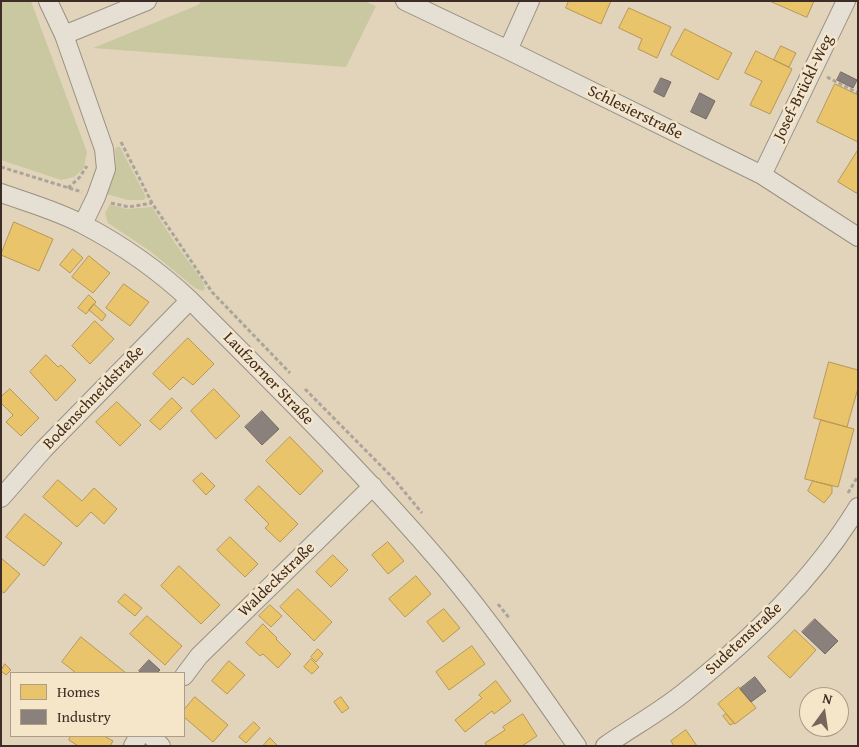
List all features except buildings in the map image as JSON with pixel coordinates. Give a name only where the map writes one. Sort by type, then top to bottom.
[{"type":"street","points":[[48,1],[64,35],[104,149],[106,169],[96,197],[83,224]]},
{"type":"street","points":[[64,35],[147,1]]},
{"type":"street","name":"Schlesierstraße","points":[[405,1],[762,175],[858,237]]},
{"type":"street","points":[[508,50],[530,1]]},
{"type":"street","name":"Josef-Brückl-Weg","points":[[762,175],[846,1]]},
{"type":"street","name":"Laufzorner Straße","points":[[1,193],[83,224],[132,254],[169,280],[190,300],[373,486],[447,570],[509,648],[577,746]]},
{"type":"street","name":"Bodenschneidstraße","points":[[1,498],[44,450],[190,300]]},
{"type":"street","name":"Waldeckstraße","points":[[185,675],[199,656],[373,486]]},
{"type":"street","name":"Sudetenstraße","points":[[605,746],[686,691],[762,626],[804,581],[842,532],[851,503]]},
{"type":"street","points":[[152,737],[161,746]]},
{"type":"path","points":[[813,70],[858,93]]},
{"type":"path","points":[[118,134],[152,203],[212,292],[296,380]]},
{"type":"path","points":[[1,167],[113,204],[128,207],[152,203]]},
{"type":"path","points":[[303,386],[393,478],[423,514]]},
{"type":"path","points":[[851,503],[858,476]]},
{"type":"path","points":[[497,603],[513,624]]},
{"type":"shaded area","points":[[1,1],[31,1],[87,152],[84,168],[74,177],[61,180],[1,160]]},
{"type":"shaded area","points":[[202,1],[364,1],[376,6],[346,67],[93,48],[198,5]]},
{"type":"shaded area","points":[[120,147],[146,197],[144,200],[128,200],[106,194],[116,169],[115,149]]},
{"type":"shaded area","points":[[110,204],[126,209],[152,207],[202,280],[205,288],[203,291],[195,288],[150,251],[108,223],[105,213]]}]
